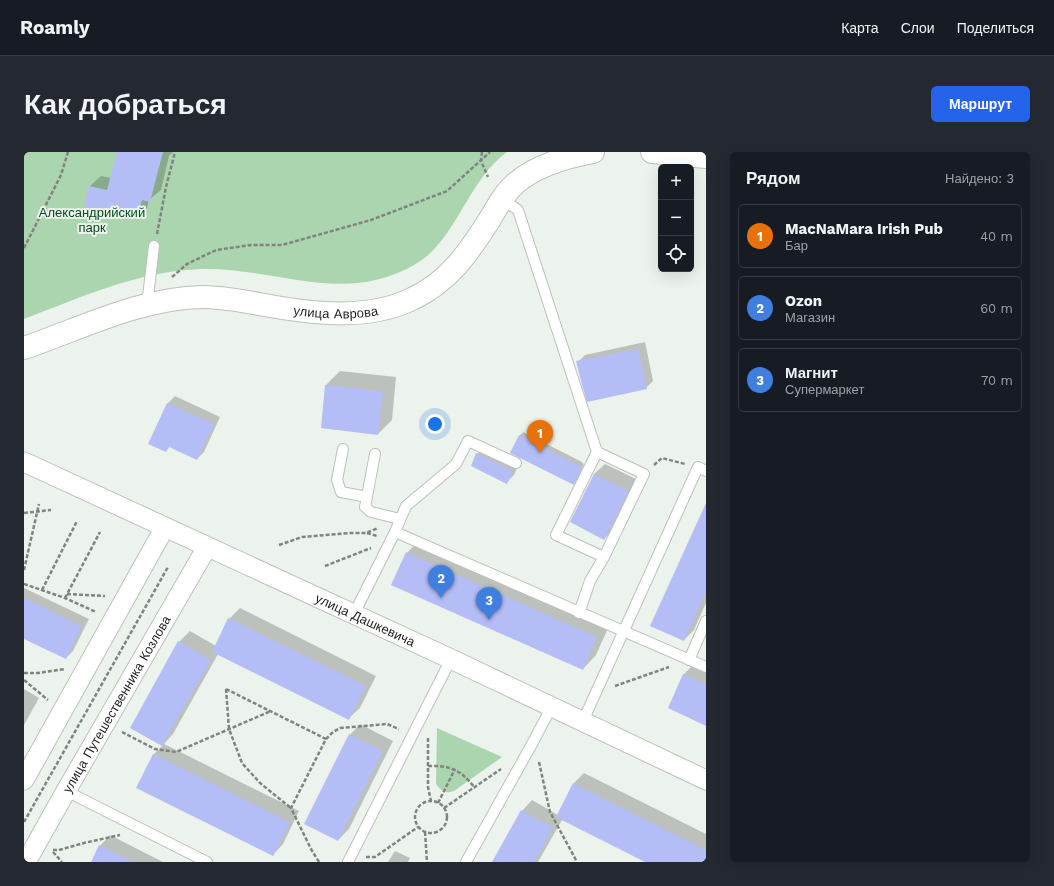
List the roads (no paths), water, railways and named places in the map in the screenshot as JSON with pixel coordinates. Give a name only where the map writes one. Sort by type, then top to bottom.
[{"type":"street","name":"улица Аврова","points":[[24,348],[126,311],[170,300],[202,297],[221,298],[304,311],[338,313],[368,312],[390,307],[412,299],[434,286],[456,267],[475,243],[502,199],[514,184],[531,171],[572,156],[592,152]]},
{"type":"street","points":[[652,152],[706,157]]},
{"type":"street","name":"улица Дашкевича","points":[[24,462],[552,706],[706,780]]},
{"type":"street","points":[[24,780],[165,527]]},
{"type":"street","name":"улица Путешественника Козлова","points":[[26,862],[207,547]]},
{"type":"lane","points":[[502,199],[518,210],[597,452],[556,535],[604,557]]},
{"type":"lane","points":[[147,305],[154,246]]},
{"type":"lane","points":[[354,614],[395,532],[406,506],[456,464],[468,441],[516,463]]},
{"type":"lane","points":[[343,449],[337,480],[341,492],[367,498]]},
{"type":"lane","points":[[579,613],[590,581],[604,557],[644,474],[597,452]]},
{"type":"lane","points":[[375,454],[365,507],[371,512],[400,519]]},
{"type":"lane","points":[[582,721],[702,469]]},
{"type":"lane","points":[[395,532],[706,667]]},
{"type":"lane","points":[[689,660],[706,621]]},
{"type":"lane","points":[[350,860],[451,659]]},
{"type":"lane","points":[[466,862],[552,706]]},
{"type":"lane","points":[[66,791],[207,862]]},
{"type":"place","name":"MacNaMara Irish Pub","points":[[540,453]]},
{"type":"place","name":"Ozon","points":[[441,598]]},
{"type":"place","name":"Магнит","points":[[489,620]]},
{"type":"park label","name":"Александрийский парк","points":[[92,220]]}]
